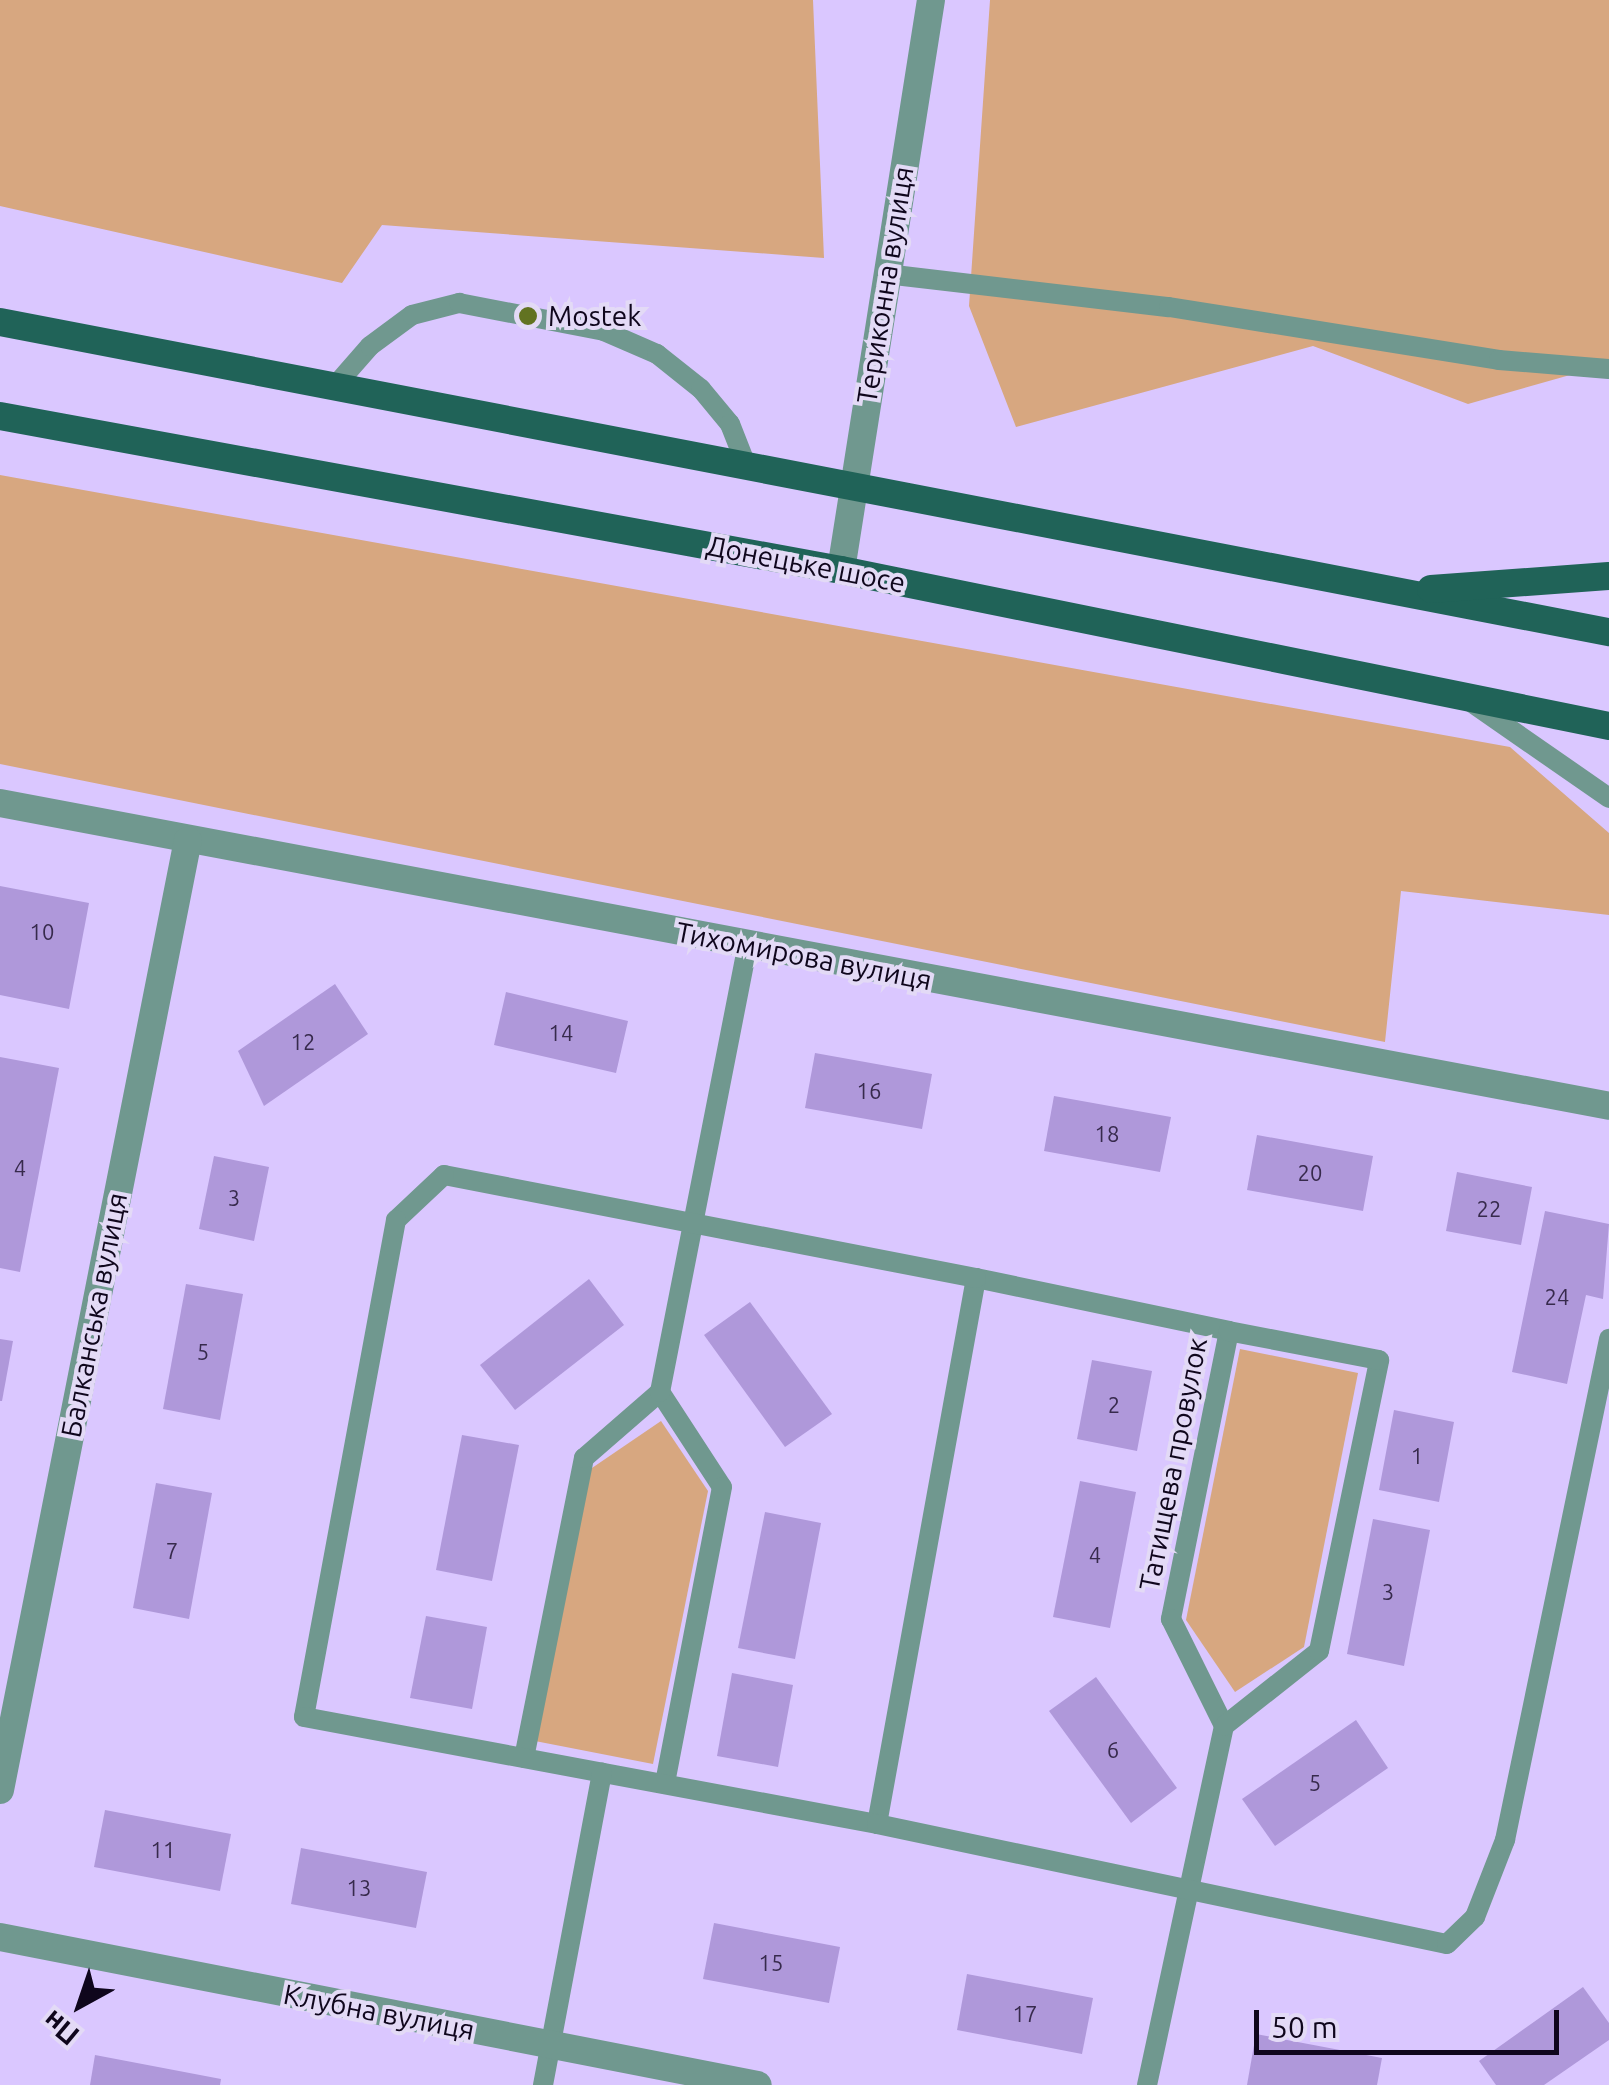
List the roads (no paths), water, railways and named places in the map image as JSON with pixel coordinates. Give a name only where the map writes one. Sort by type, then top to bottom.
[{"type":"main road","points":[[0,322],[745,462],[1609,632]]},
{"type":"main road","name":"Донецьке шосе","points":[[0,416],[840,570],[1609,726]]},
{"type":"main road","points":[[1393,592],[1609,576]]},
{"type":"street","name":"Териконна вулиця","points":[[840,570],[931,0]]},
{"type":"street","name":"Тихомирова вулиця","points":[[0,803],[1609,1106]]},
{"type":"street","name":"Балканська вулиця","points":[[0,1790],[188,840]]},
{"type":"street","name":"Клубна вулиця","points":[[0,1937],[758,2085]]},
{"type":"lane","points":[[886,274],[1169,307],[1498,360],[1609,369]]},
{"type":"lane","points":[[335,386],[370,346],[412,315],[459,303],[604,331],[657,354],[702,389],[730,424],[745,462]]},
{"type":"lane","points":[[1460,695],[1609,798]]},
{"type":"lane","points":[[748,945],[697,1227],[660,1392],[584,1458],[524,1758],[877,1824],[1446,1944],[1475,1916],[1505,1840],[1609,1340]]},
{"type":"lane","name":"Татищева провулок","points":[[524,1758],[304,1717],[396,1220],[444,1174],[1230,1331],[1171,1619],[1224,1726]]},
{"type":"lane","points":[[877,1824],[976,1278]]},
{"type":"lane","points":[[1147,2085],[1224,1726],[1319,1651],[1379,1360],[1230,1331]]},
{"type":"lane","points":[[660,1392],[722,1488],[665,1784]]},
{"type":"lane","points":[[543,2085],[602,1772]]},
{"type":"place","name":"Mostek","points":[[528,316]]}]
